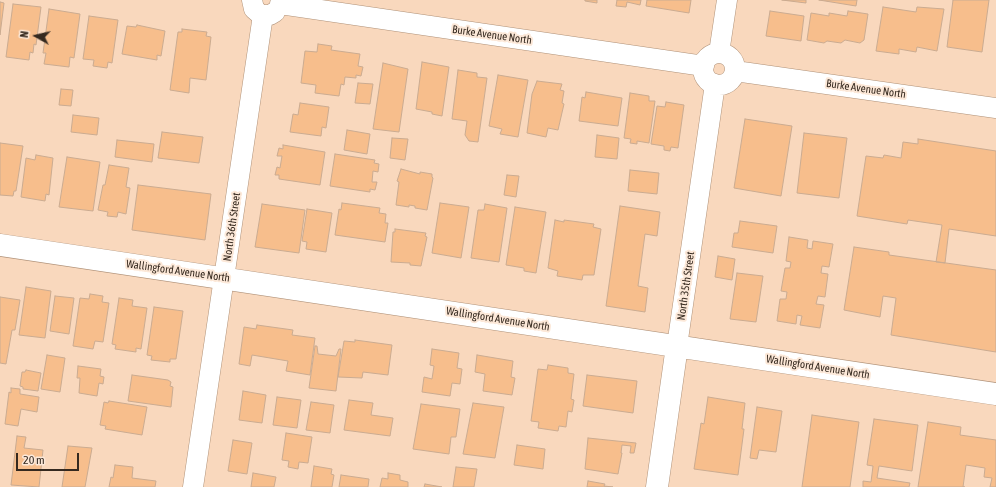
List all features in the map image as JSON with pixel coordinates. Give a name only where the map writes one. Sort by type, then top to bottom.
[{"type":"street","points":[[719,53],[728,0]]},
{"type":"street","points":[[258,8],[274,13],[281,2]]},
{"type":"street","name":"Burke Avenue North","points":[[281,2],[704,66]]},
{"type":"street","name":"North 36th Street","points":[[193,487],[224,278],[258,8]]},
{"type":"street","points":[[719,53],[728,55],[732,59],[735,71],[729,82],[720,85],[706,79],[704,74],[704,66],[711,55],[719,53]]},
{"type":"street","name":"Burke Avenue North","points":[[735,71],[996,108]]},
{"type":"street","name":"North 35th Street","points":[[657,487],[715,84]]},
{"type":"street","name":"Wallingford Avenue North","points":[[0,245],[996,394]]},
{"type":"building","points":[[597,0],[597,3],[585,1]]},
{"type":"building","points":[[617,0],[641,0],[640,5],[627,2],[626,7],[616,6]]},
{"type":"building","points":[[647,0],[691,0],[689,13],[646,6]]},
{"type":"building","points":[[782,0],[806,0],[806,3]]},
{"type":"building","points":[[819,0],[857,0],[856,6]]},
{"type":"building","points":[[953,0],[989,0],[982,52],[947,47]]},
{"type":"building","points":[[0,2],[4,3],[0,35]]},
{"type":"building","points":[[13,4],[41,7],[36,45],[34,44],[33,53],[30,52],[29,60],[6,57]]},
{"type":"building","points":[[883,7],[916,12],[917,7],[944,9],[937,51],[917,47],[916,52],[899,49],[899,54],[876,51]]},
{"type":"building","points":[[49,9],[80,14],[74,58],[70,57],[69,67],[44,64],[46,53],[43,53]]},
{"type":"building","points":[[770,11],[804,16],[801,41],[766,36]]},
{"type":"building","points":[[848,11],[868,14],[864,40],[860,43],[845,40],[841,43],[827,41],[824,43],[807,40],[811,13],[829,16],[829,13],[847,16]]},
{"type":"building","points":[[89,16],[118,20],[112,63],[108,62],[107,68],[93,66],[94,60],[83,59]]},
{"type":"building","points":[[137,25],[165,31],[161,56],[157,55],[157,60],[122,54],[127,26],[136,27]]},
{"type":"building","points":[[182,29],[207,32],[206,36],[211,37],[206,80],[190,78],[189,93],[170,90],[178,32],[182,32]]},
{"type":"building","points":[[318,44],[332,46],[331,50],[360,54],[358,66],[363,67],[361,76],[356,75],[356,78],[345,77],[344,85],[341,84],[339,96],[315,93],[316,85],[301,83],[305,51],[317,52]]},
{"type":"building","points":[[422,62],[449,67],[442,116],[432,114],[432,112],[416,109]]},
{"type":"building","points":[[383,63],[408,69],[399,132],[373,129]]},
{"type":"building","points":[[458,70],[477,73],[477,77],[487,78],[478,142],[469,141],[465,135],[467,121],[452,119]]},
{"type":"building","points":[[498,75],[528,80],[518,137],[500,134],[502,129],[489,126]]},
{"type":"building","points":[[537,81],[562,84],[560,90],[564,91],[562,103],[564,104],[558,130],[548,128],[546,137],[527,133],[532,94]]},
{"type":"building","points":[[358,83],[373,84],[370,104],[355,103]]},
{"type":"building","points":[[61,89],[73,90],[71,106],[59,105]]},
{"type":"building","points":[[586,92],[622,98],[618,126],[579,121],[582,97],[585,98]]},
{"type":"building","points":[[630,93],[649,96],[649,101],[655,101],[649,143],[637,141],[637,144],[630,143],[631,139],[624,138]]},
{"type":"building","points":[[666,102],[684,105],[678,148],[671,147],[670,151],[664,150],[664,146],[651,144],[657,106],[665,107]]},
{"type":"building","points":[[300,103],[329,107],[326,128],[322,127],[321,136],[290,132],[293,114],[298,115]]},
{"type":"building","points":[[73,115],[99,118],[97,135],[71,132]]},
{"type":"building","points":[[745,119],[792,126],[781,196],[734,188]]},
{"type":"building","points":[[347,130],[370,134],[367,154],[344,150]]},
{"type":"building","points":[[162,132],[203,137],[199,163],[158,158]]},
{"type":"building","points":[[804,133],[847,138],[839,198],[797,193]]},
{"type":"building","points":[[597,135],[619,138],[617,159],[595,157]]},
{"type":"building","points":[[392,138],[408,139],[405,160],[390,158]]},
{"type":"building","points":[[918,139],[996,151],[996,236],[949,229],[945,263],[936,262],[942,225],[908,220],[907,224],[857,216],[866,156],[883,158],[884,155],[901,158],[903,142],[918,144]]},
{"type":"building","points":[[117,140],[154,144],[152,162],[115,157]]},
{"type":"building","points":[[0,143],[23,146],[16,191],[14,191],[13,196],[0,195]]},
{"type":"building","points":[[283,145],[325,152],[320,185],[279,179],[279,175],[275,175],[277,167],[280,168],[282,156],[277,156],[279,148],[283,149]]},
{"type":"building","points":[[335,154],[375,160],[374,163],[379,164],[378,172],[373,171],[372,182],[377,182],[375,190],[370,189],[370,192],[330,186]]},
{"type":"building","points":[[36,155],[53,158],[49,195],[46,194],[45,201],[21,197],[26,158],[35,160]]},
{"type":"building","points":[[67,157],[100,162],[93,211],[59,207]]},
{"type":"building","points":[[109,165],[129,168],[126,187],[130,188],[126,214],[118,212],[117,217],[107,216],[108,212],[98,210]]},
{"type":"building","points":[[401,169],[420,174],[420,172],[432,174],[433,178],[427,210],[415,208],[415,206],[409,205],[409,207],[396,205],[399,182],[397,181]]},
{"type":"building","points":[[630,170],[659,173],[657,194],[628,191]]},
{"type":"building","points":[[507,175],[519,176],[516,197],[504,195]]},
{"type":"building","points":[[138,185],[211,194],[205,240],[132,230]]},
{"type":"building","points":[[342,203],[380,208],[379,213],[386,214],[385,223],[388,223],[385,242],[335,235],[339,209],[341,210]]},
{"type":"building","points":[[440,203],[469,207],[461,258],[432,253]]},
{"type":"building","points":[[262,204],[305,210],[299,253],[255,247]]},
{"type":"building","points":[[485,204],[507,208],[499,262],[471,258],[478,210],[484,210]]},
{"type":"building","points":[[620,206],[660,212],[657,236],[645,234],[638,286],[648,288],[645,312],[606,306]]},
{"type":"building","points":[[515,207],[546,212],[536,273],[524,271],[524,268],[506,265]]},
{"type":"building","points":[[307,209],[332,213],[326,252],[306,249],[307,242],[302,241]]},
{"type":"building","points":[[555,220],[594,224],[593,227],[601,229],[594,275],[583,275],[582,280],[557,276],[558,271],[548,268]]},
{"type":"building","points":[[740,221],[777,226],[773,253],[732,247],[734,233],[738,233]]},
{"type":"building","points":[[395,229],[426,233],[425,236],[427,237],[421,266],[410,265],[410,263],[391,262],[393,232],[395,232]]},
{"type":"building","points":[[789,237],[808,240],[807,248],[812,249],[813,241],[833,244],[829,267],[822,266],[821,273],[828,274],[825,297],[818,296],[816,304],[824,305],[820,328],[800,325],[802,316],[797,315],[796,324],[777,321],[780,299],[786,299],[787,292],[781,291],[785,268],[790,268],[791,262],[786,261]]},
{"type":"building","points":[[854,247],[889,252],[889,255],[996,270],[996,352],[891,335],[896,298],[883,296],[880,317],[844,310]]},
{"type":"building","points":[[718,256],[735,259],[732,280],[715,277]]},
{"type":"building","points":[[737,273],[763,276],[756,322],[730,319]]},
{"type":"building","points":[[26,287],[51,291],[45,338],[19,335]]},
{"type":"building","points":[[90,294],[103,296],[102,302],[109,303],[103,342],[95,341],[93,349],[73,346],[80,298],[89,299]]},
{"type":"building","points":[[55,296],[74,298],[69,334],[50,331]]},
{"type":"building","points":[[0,297],[20,300],[15,330],[12,330],[6,364],[0,363]]},
{"type":"building","points":[[119,298],[133,300],[132,306],[147,308],[141,349],[136,348],[136,352],[115,349],[116,345],[112,344]]},
{"type":"building","points":[[154,307],[183,311],[176,359],[170,359],[170,362],[151,360],[152,356],[147,355]]},
{"type":"building","points":[[257,325],[293,330],[292,335],[315,338],[310,375],[286,371],[288,361],[252,355],[250,366],[239,364],[244,327],[256,329]]},
{"type":"building","points":[[355,340],[392,345],[388,375],[363,372],[362,378],[338,377],[344,341],[355,342]]},
{"type":"building","points":[[315,346],[317,346],[318,354],[336,356],[339,349],[341,349],[336,391],[309,388]]},
{"type":"building","points":[[432,349],[459,353],[457,368],[462,369],[460,384],[452,383],[450,396],[422,392],[424,377],[432,379],[434,366],[430,365]]},
{"type":"building","points":[[47,355],[65,358],[60,392],[41,389]]},
{"type":"building","points":[[477,355],[513,361],[511,377],[515,378],[512,395],[483,391],[485,374],[475,372]]},
{"type":"building","points":[[548,365],[568,368],[568,373],[574,374],[571,399],[574,400],[572,412],[568,411],[566,427],[559,426],[558,431],[538,428],[539,422],[531,421],[538,369],[547,370]]},
{"type":"building","points":[[78,366],[101,369],[100,376],[104,377],[103,384],[99,383],[97,396],[79,393],[80,378],[77,378]]},
{"type":"building","points":[[26,370],[41,373],[38,391],[23,389],[23,387],[20,386],[22,372],[25,372]]},
{"type":"building","points":[[132,375],[168,380],[171,382],[170,386],[173,387],[171,407],[128,401]]},
{"type":"building","points":[[587,375],[637,381],[633,413],[583,406]]},
{"type":"building","points":[[11,388],[20,389],[20,394],[39,397],[37,412],[21,409],[18,426],[5,424],[9,392],[11,393]]},
{"type":"building","points":[[243,391],[266,395],[262,423],[239,420]]},
{"type":"building","points":[[277,397],[301,400],[297,428],[273,425]]},
{"type":"building","points":[[708,397],[745,403],[742,429],[744,429],[738,475],[694,469],[701,423],[704,424]]},
{"type":"building","points":[[349,400],[373,403],[371,415],[393,418],[390,436],[344,430]]},
{"type":"building","points":[[109,401],[147,407],[142,435],[105,429],[106,426],[100,425],[104,402],[108,403]]},
{"type":"building","points":[[311,402],[334,405],[330,433],[306,430]]},
{"type":"building","points":[[473,403],[504,407],[495,458],[463,454]]},
{"type":"building","points":[[421,404],[460,409],[456,437],[451,437],[449,454],[413,449]]},
{"type":"building","points":[[757,407],[782,411],[776,452],[759,450],[757,459],[750,458]]},
{"type":"building","points":[[812,415],[859,422],[850,487],[802,487]]},
{"type":"building","points":[[874,419],[918,425],[912,471],[879,466],[877,478],[910,483],[909,487],[863,487],[863,481],[871,482],[873,466],[867,465]]},
{"type":"building","points":[[928,422],[961,427],[960,435],[996,440],[996,487],[990,487],[992,478],[984,477],[985,468],[966,465],[963,487],[918,487]]},
{"type":"building","points":[[286,433],[312,437],[308,463],[299,462],[298,469],[288,467],[289,461],[282,460]]},
{"type":"building","points":[[17,436],[26,437],[24,448],[43,450],[39,487],[11,485]]},
{"type":"building","points":[[588,438],[636,443],[634,453],[630,453],[631,446],[622,445],[618,474],[585,469]]},
{"type":"building","points":[[233,440],[252,443],[247,474],[228,471]]},
{"type":"building","points":[[517,445],[545,449],[543,469],[514,465]]},
{"type":"building","points":[[68,446],[92,448],[85,487],[62,487]]},
{"type":"building","points":[[115,465],[133,467],[132,478],[156,481],[155,487],[109,487],[111,477],[113,478]]},
{"type":"building","points":[[314,466],[332,469],[331,474],[334,475],[332,487],[311,487]]},
{"type":"building","points":[[456,467],[477,469],[474,487],[453,487]]},
{"type":"building","points":[[253,473],[276,477],[274,487],[251,487]]},
{"type":"building","points":[[388,473],[400,475],[400,480],[408,482],[408,487],[380,487],[382,478],[388,479]]},
{"type":"building","points":[[341,475],[369,479],[368,487],[339,487]]},
{"type":"building","points":[[588,481],[605,484],[604,486],[613,487],[587,487]]},
{"type":"building","points":[[425,484],[442,487],[424,487]]}]
